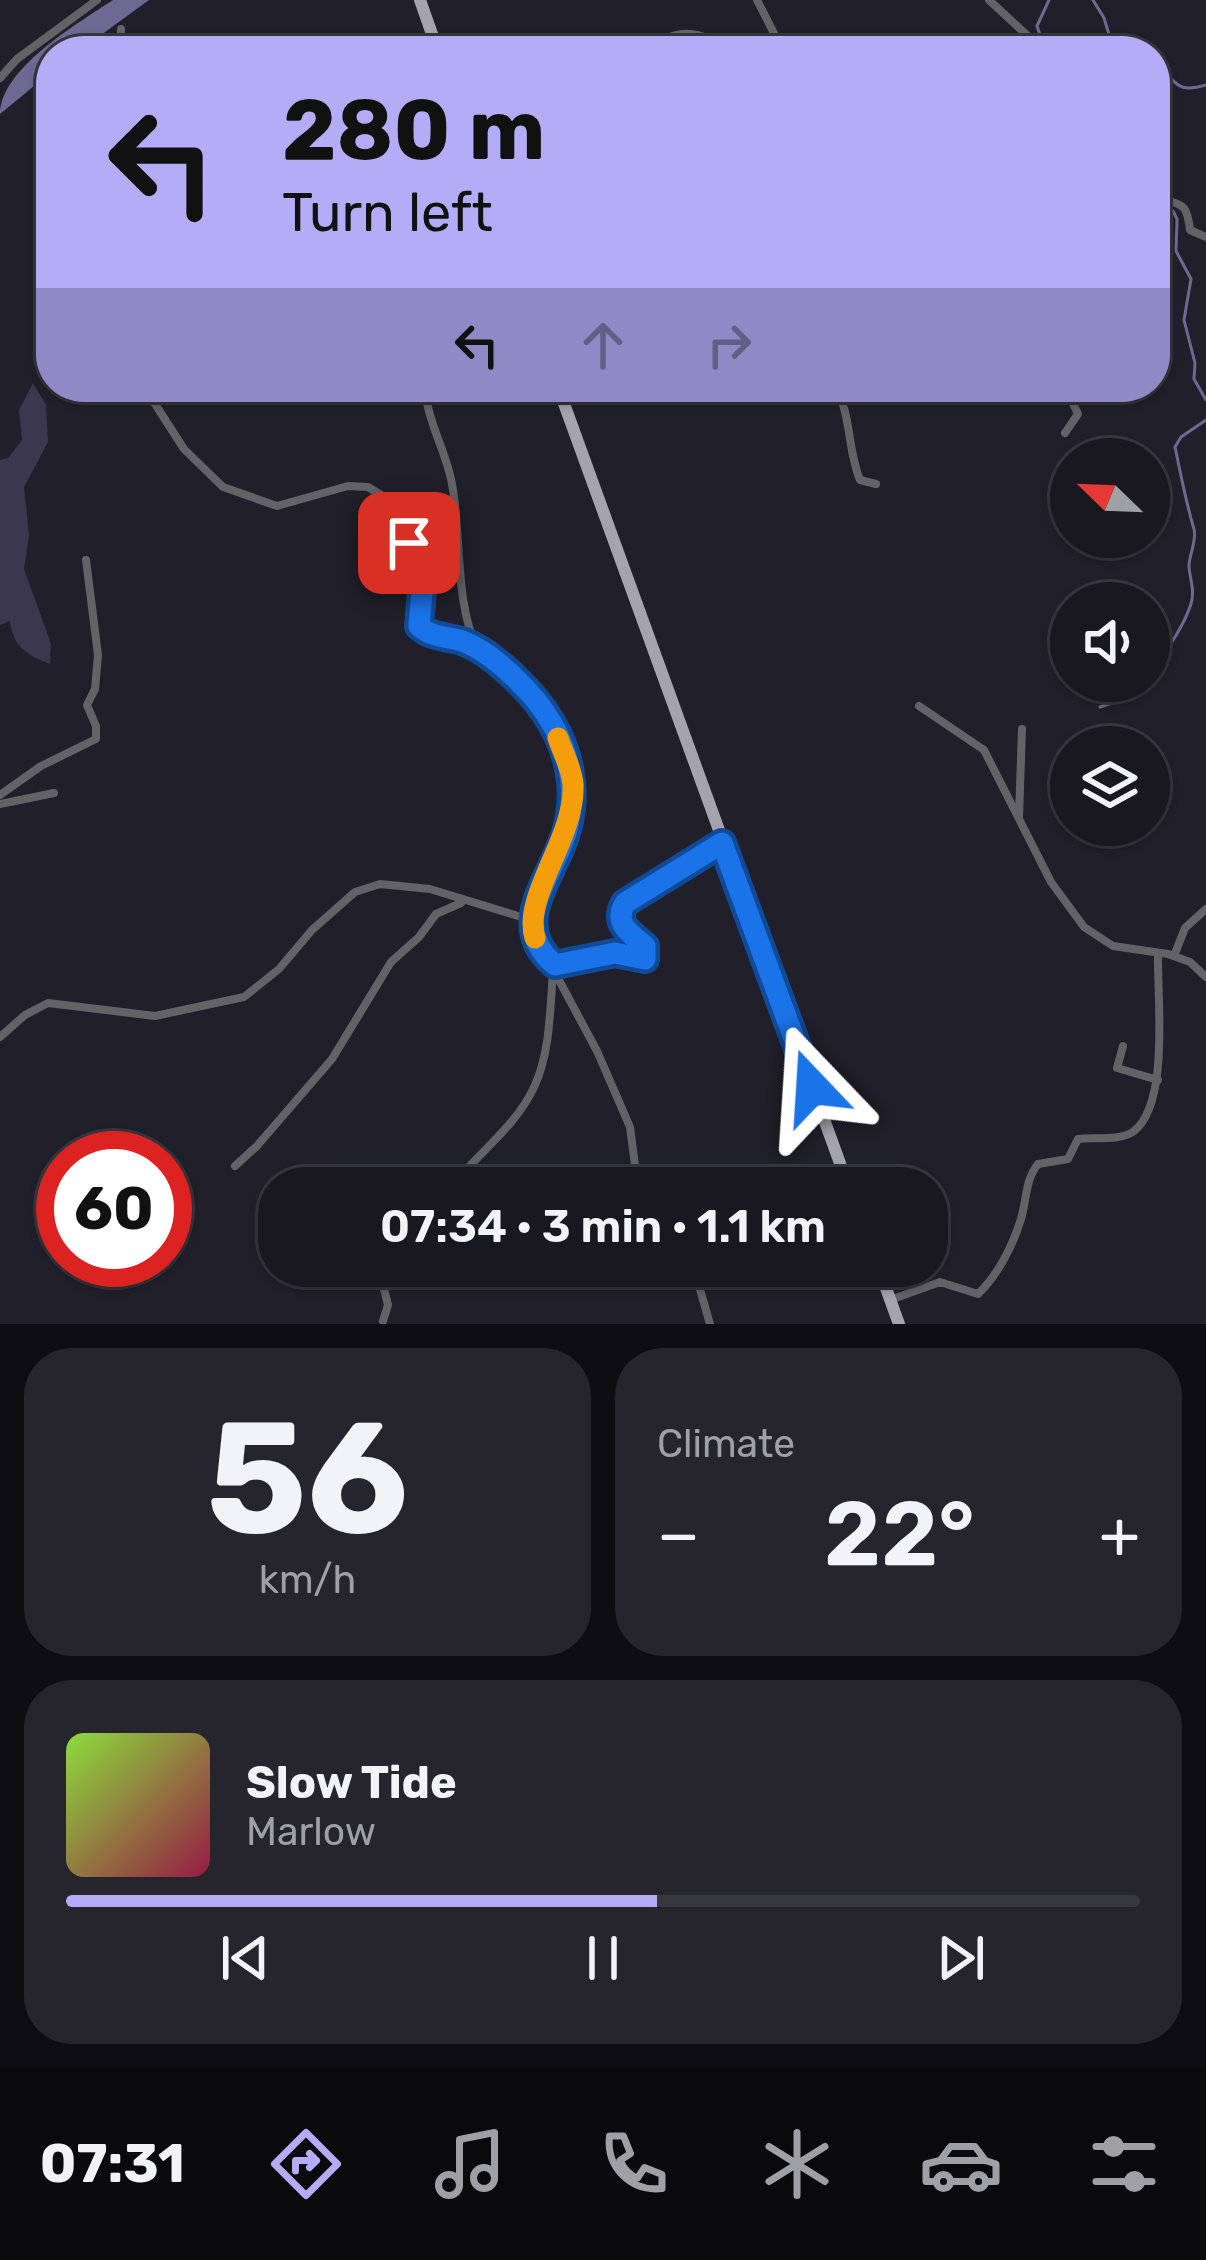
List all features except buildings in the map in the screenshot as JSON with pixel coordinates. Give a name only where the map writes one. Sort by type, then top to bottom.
[{"type":"main road","points":[[420,0],[433,36]]},
{"type":"main road","points":[[563,402],[841,1167]]},
{"type":"main road","points":[[885,1287],[899,1324]]},
{"type":"street","points":[[48,36],[97,0]]},
{"type":"street","points":[[757,0],[775,36]]},
{"type":"street","points":[[989,0],[1028,36]]},
{"type":"street","points":[[121,29],[121,36]]},
{"type":"street","points":[[670,36],[699,36]]},
{"type":"street","points":[[0,79],[36,45]]},
{"type":"street","points":[[1170,200],[1188,212],[1190,230],[1206,237]]},
{"type":"street","points":[[154,402],[184,448],[223,488],[277,506],[348,485],[375,490],[404,523],[422,591],[419,626],[477,650],[532,695],[551,722],[573,779],[569,824],[531,920],[539,946],[555,965],[613,1083],[630,1127],[635,1167]]},
{"type":"street","points":[[427,402],[452,482],[469,628],[477,650]]},
{"type":"street","points":[[844,402],[851,460],[860,480],[876,484]]},
{"type":"street","points":[[1065,433],[1078,414],[1072,402]]},
{"type":"street","points":[[0,800],[41,766],[96,739],[86,701],[95,689],[98,655],[86,560]]},
{"type":"street","points":[[919,706],[984,750],[1052,882],[1084,927],[1113,946],[1174,956],[1198,967],[1206,977]]},
{"type":"street","points":[[1019,818],[1022,729]]},
{"type":"street","points":[[0,800],[54,793]]},
{"type":"street","points":[[555,965],[615,953],[645,959],[645,946],[622,924],[620,912],[625,903],[722,843]]},
{"type":"street","points":[[0,1037],[48,1003],[155,1016],[244,998],[362,888],[402,884],[531,920]]},
{"type":"street","points":[[235,1166],[332,1059],[391,962],[419,938],[436,914],[466,902]]},
{"type":"street","points":[[1174,956],[1185,928],[1206,909]]},
{"type":"street","points":[[890,1300],[940,1282],[978,1294],[999,1268],[1021,1222],[1031,1172],[1045,1160],[1068,1159],[1078,1139],[1130,1134],[1146,1116],[1158,1080],[1158,954]]},
{"type":"street","points":[[470,1167],[535,1087],[549,1025],[555,965]]},
{"type":"street","points":[[1123,1046],[1117,1068],[1158,1080]]},
{"type":"street","points":[[383,1287],[388,1306],[383,1321]]},
{"type":"street","points":[[699,1287],[710,1324]]},
{"type":"shaded area","points":[[113,0],[149,0],[100,36],[62,34]]},
{"type":"shaded area","points":[[36,56],[36,84],[0,114],[3,97]]},
{"type":"shaded area","points":[[33,383],[36,402],[46,405],[48,442],[24,487],[29,535],[24,569],[51,644],[50,664],[23,649],[10,621],[0,625],[0,460],[8,458],[22,440],[19,410]]},
{"type":"waterway","points":[[1040,36],[1037,26],[1049,0]]},
{"type":"waterway","points":[[1093,0],[1109,36]]},
{"type":"waterway","points":[[1170,78],[1182,87],[1206,85]]},
{"type":"waterway","points":[[1170,210],[1177,219],[1176,251],[1191,279],[1184,320],[1195,363],[1194,379],[1206,400]]},
{"type":"waterway","points":[[1170,644],[1191,604],[1189,566],[1195,534],[1175,447],[1181,437],[1206,420]]},
{"type":"waterway","points":[[1100,707],[1115,702]]},
{"type":"slow traffic","points":[[535,938],[532,912],[565,837],[571,808],[573,779],[558,738]]},
{"type":"route","points":[[409,543],[422,591],[419,626],[432,635],[469,645],[520,682],[551,722],[573,779],[569,824],[532,912],[532,929],[545,956],[555,965],[615,953],[645,959],[645,946],[622,924],[620,912],[625,903],[722,843],[812,1087]]}]
